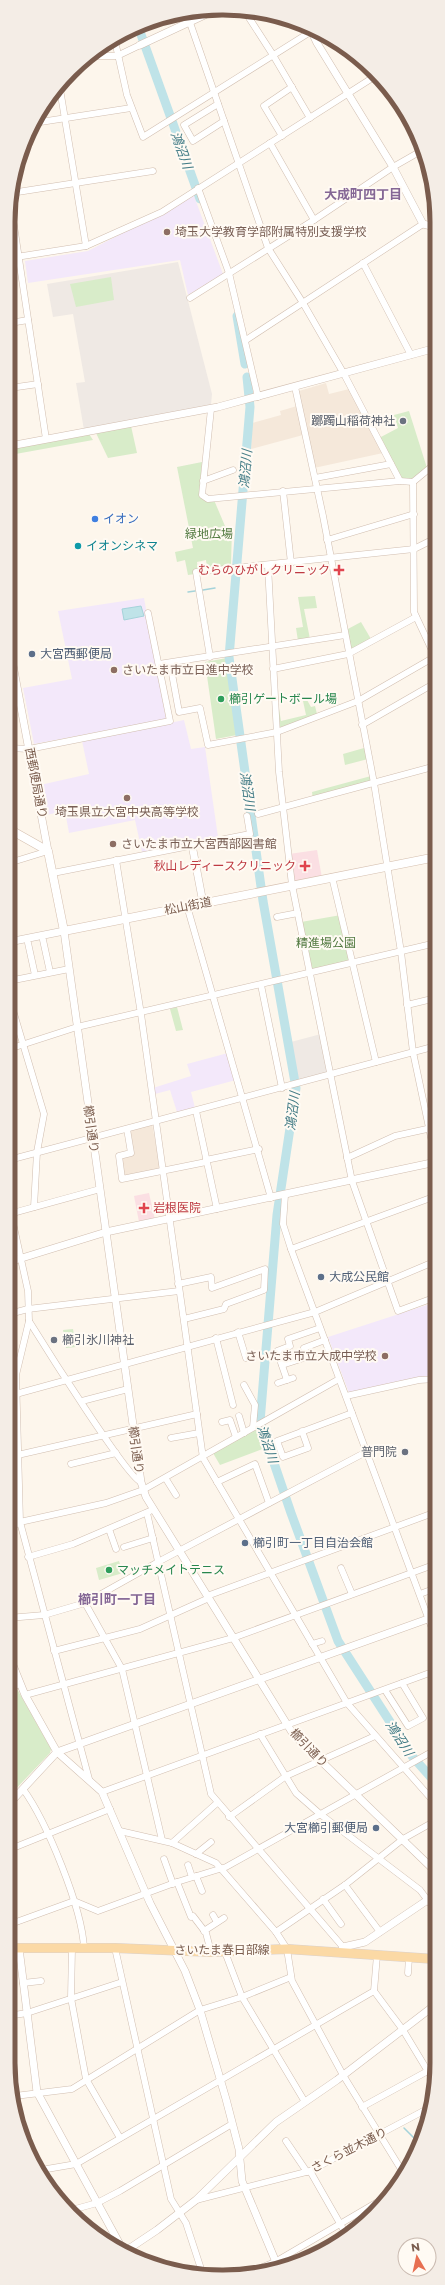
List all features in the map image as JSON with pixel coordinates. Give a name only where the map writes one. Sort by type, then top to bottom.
[{"type":"main road","points":[[15,832],[48,851],[64,931]]},
{"type":"main road","name":"松山街道","points":[[64,931],[430,858]]},
{"type":"main road","name":"さいたま春日部線","points":[[15,1948],[115,1948],[211,1952],[287,1949],[342,1950],[377,1955],[430,1959]]},
{"type":"street","points":[[99,56],[117,56],[203,16]]},
{"type":"street","points":[[249,17],[274,55],[310,118]]},
{"type":"street","points":[[188,18],[268,248],[344,374],[400,481]]},
{"type":"street","points":[[116,45],[131,108],[143,138],[307,33]]},
{"type":"street","points":[[316,37],[393,167],[423,224]]},
{"type":"street","points":[[15,257],[86,246],[162,212],[372,79]]},
{"type":"street","points":[[282,136],[264,106],[292,87]]},
{"type":"street","points":[[61,93],[86,246]]},
{"type":"street","points":[[218,104],[184,125],[193,141],[224,122]]},
{"type":"street","points":[[42,121],[131,108]]},
{"type":"street","points":[[270,143],[314,220]]},
{"type":"street","points":[[190,298],[314,220],[417,151]]},
{"type":"street","points":[[18,192],[153,171]]},
{"type":"street","points":[[197,190],[227,274],[246,340],[252,398]]},
{"type":"street","points":[[246,340],[423,224],[430,224]]},
{"type":"street","points":[[15,235],[46,439]]},
{"type":"street","points":[[363,263],[393,324],[411,355]]},
{"type":"street","points":[[15,322],[28,320]]},
{"type":"street","points":[[15,445],[212,409],[430,350]]},
{"type":"street","points":[[15,387],[38,384]]},
{"type":"street","points":[[295,387],[331,558],[348,654],[374,784],[400,952],[413,1052],[430,1137]]},
{"type":"street","points":[[212,409],[202,495],[208,499],[243,494],[400,481],[413,482],[430,468]]},
{"type":"street","points":[[315,478],[391,464]]},
{"type":"street","points":[[203,481],[234,470]]},
{"type":"street","points":[[413,482],[414,612],[430,645]]},
{"type":"street","points":[[283,491],[291,563]]},
{"type":"street","points":[[327,540],[414,514]]},
{"type":"street","points":[[210,657],[196,572],[268,566],[414,549],[430,541]]},
{"type":"street","points":[[268,566],[277,732],[283,809],[292,885],[352,1181],[398,1311],[430,1299]]},
{"type":"street","points":[[15,748],[30,749],[170,721],[148,613]]},
{"type":"street","points":[[274,669],[348,654],[416,617]]},
{"type":"street","points":[[159,664],[345,636]]},
{"type":"street","points":[[170,663],[179,712],[200,708],[208,745],[277,732],[358,701],[430,660]]},
{"type":"street","name":"西郵便局通り","points":[[15,676],[30,749],[48,851]]},
{"type":"street","points":[[362,725],[428,687]]},
{"type":"street","points":[[258,814],[283,809],[430,768]]},
{"type":"street","points":[[52,873],[250,834],[248,816]]},
{"type":"street","points":[[192,845],[203,903]]},
{"type":"street","points":[[15,861],[48,851]]},
{"type":"street","points":[[116,860],[141,1014],[203,1458],[347,1703],[430,1797]]},
{"type":"street","points":[[332,877],[376,1062]]},
{"type":"street","points":[[187,906],[258,1149],[278,1196],[283,1224],[291,1248],[412,1573],[420,1594],[430,1613]]},
{"type":"street","points":[[277,918],[298,913]]},
{"type":"street","points":[[15,941],[64,931]]},
{"type":"street","name":"櫛引通り","points":[[64,931],[141,1482],[150,1511],[179,1551],[287,1725],[354,1794],[430,1866]]},
{"type":"street","points":[[44,940],[50,972]]},
{"type":"street","points":[[28,943],[35,975]]},
{"type":"street","points":[[15,1047],[77,1027],[141,1014],[430,944]]},
{"type":"street","points":[[15,980],[69,969]]},
{"type":"street","points":[[261,985],[282,1088]]},
{"type":"street","points":[[407,1005],[430,999]]},
{"type":"street","points":[[15,1017],[44,1114],[37,1152],[34,1208]]},
{"type":"street","points":[[15,1158],[430,1048]]},
{"type":"street","points":[[196,1111],[217,1209]]},
{"type":"street","points":[[127,1129],[131,1153],[119,1156],[122,1178],[162,1171],[258,1149]]},
{"type":"street","points":[[347,1158],[395,1136],[428,1129]]},
{"type":"street","points":[[15,1260],[106,1232],[430,1163]]},
{"type":"street","points":[[15,1213],[100,1190]]},
{"type":"street","points":[[291,1248],[430,1198]]},
{"type":"street","points":[[15,1232],[22,1258],[28,1291],[29,1321],[16,1374],[20,1522],[28,1557],[89,1779]]},
{"type":"street","points":[[16,1394],[315,1312],[430,1264]]},
{"type":"street","points":[[178,1284],[211,1278],[212,1288],[265,1269],[264,1290],[226,1304],[224,1309],[184,1319]]},
{"type":"street","points":[[15,1312],[28,1309],[179,1291]]},
{"type":"street","points":[[29,1321],[116,1453],[135,1479],[141,1482]]},
{"type":"street","points":[[278,1383],[290,1379],[277,1351],[290,1346],[288,1339],[320,1328]]},
{"type":"street","points":[[238,1332],[246,1358]]},
{"type":"street","points":[[216,1338],[233,1405]]},
{"type":"street","points":[[282,1364],[307,1357],[304,1348],[325,1340]]},
{"type":"street","points":[[15,1524],[20,1522],[106,1503],[143,1490],[166,1479],[244,1432],[339,1379]]},
{"type":"street","points":[[346,1396],[419,1380],[430,1379]]},
{"type":"street","points":[[244,1384],[255,1405],[255,1426]]},
{"type":"street","points":[[82,1401],[128,1389]]},
{"type":"street","points":[[17,1454],[197,1414]]},
{"type":"street","points":[[302,1431],[308,1448],[283,1457],[277,1441],[302,1431],[352,1414]]},
{"type":"street","points":[[239,1416],[244,1432]]},
{"type":"street","points":[[222,1422],[230,1420],[236,1437]]},
{"type":"street","points":[[171,1438],[199,1433]]},
{"type":"street","points":[[15,1617],[44,1615],[85,1603],[158,1562],[366,1452]]},
{"type":"street","points":[[71,1464],[116,1453]]},
{"type":"street","points":[[217,1482],[254,1464],[269,1503]]},
{"type":"street","points":[[166,1479],[176,1495]]},
{"type":"street","points":[[28,1557],[72,1544],[150,1511],[153,1538],[158,1562],[202,1755],[211,1794],[217,1803],[342,1950],[365,1942],[430,1898]]},
{"type":"street","points":[[54,1651],[106,1639],[140,1629],[171,1616],[208,1597],[430,1514]]},
{"type":"street","points":[[109,1529],[116,1549]]},
{"type":"street","points":[[124,1547],[153,1538]]},
{"type":"street","points":[[24,1695],[233,1638],[430,1566]]},
{"type":"street","points":[[340,1568],[352,1594]]},
{"type":"street","points":[[420,1594],[430,1590]]},
{"type":"street","points":[[85,1603],[122,1669],[162,1840]]},
{"type":"street","points":[[15,1798],[57,1752],[135,1726],[430,1618]]},
{"type":"street","points":[[312,1644],[322,1640]]},
{"type":"street","points":[[15,1673],[24,1695],[57,1752],[102,1792],[146,1894],[174,1950],[200,2010],[232,2124],[242,2181],[276,2263]]},
{"type":"street","points":[[102,1792],[430,1673]]},
{"type":"street","points":[[384,1690],[408,1726],[423,1718],[402,1683]]},
{"type":"street","points":[[15,1686],[19,1684]]},
{"type":"street","points":[[260,1734],[296,1793],[320,1814],[420,1890],[430,1904]]},
{"type":"street","points":[[229,1817],[286,1776],[375,1736]]},
{"type":"street","points":[[15,1922],[74,1901],[98,1911],[194,1876],[222,1868],[258,1850],[354,1794],[430,1753]]},
{"type":"street","points":[[23,1789],[35,1806],[74,1901],[83,1931],[84,1948]]},
{"type":"street","points":[[172,1843],[217,1803]]},
{"type":"street","points":[[15,1847],[110,1809]]},
{"type":"street","points":[[276,1932],[345,1885],[403,1839],[430,1824]]},
{"type":"street","points":[[120,1831],[172,1843],[222,1868],[265,1922],[276,1932],[287,1949],[291,1977],[343,2075],[401,2168]]},
{"type":"street","points":[[196,1854],[211,1842]]},
{"type":"street","points":[[164,1859],[191,1917],[193,1916],[204,1931],[211,1952]]},
{"type":"street","points":[[188,1865],[202,1891]]},
{"type":"street","points":[[345,1885],[380,1932]]},
{"type":"street","points":[[323,1899],[342,1924]]},
{"type":"street","points":[[213,1915],[217,1922]]},
{"type":"street","points":[[204,1931],[224,1918]]},
{"type":"street","points":[[19,1948],[37,2092],[118,2242]]},
{"type":"street","points":[[72,1948],[71,1998],[86,2079],[120,2138]]},
{"type":"street","points":[[115,1948],[136,2050],[171,2199],[186,2223],[201,2269]]},
{"type":"street","points":[[225,1952],[242,1997],[305,2102]]},
{"type":"street","points":[[377,1955],[374,1991],[403,2030],[430,2074]]},
{"type":"street","points":[[408,1973],[409,1957]]},
{"type":"street","points":[[18,2095],[72,2089],[200,2010],[242,1997],[291,1977]]},
{"type":"street","points":[[23,1984],[41,1981]]},
{"type":"street","points":[[15,2015],[27,2013],[122,1982]]},
{"type":"street","points":[[45,2169],[76,2164],[374,1991]]},
{"type":"street","points":[[130,2248],[196,2200],[276,2122],[343,2075],[430,2009]]},
{"type":"street","points":[[362,2107],[428,2071]]},
{"type":"street","name":"さくら並木通り","points":[[196,2200],[308,2172],[424,2111]]},
{"type":"street","points":[[75,2208],[97,2203],[232,2124]]},
{"type":"street","points":[[286,2141],[308,2172],[344,2231]]},
{"type":"street","points":[[279,2262],[374,2204]]},
{"type":"shaded area","name":"埼玉大学教育学部附属特別支援学校","points":[[194,196],[223,274],[188,295],[180,260],[28,283],[25,261],[88,251]]},
{"type":"shaded area","points":[[178,262],[212,394],[211,405],[84,430],[76,383],[85,382],[73,314],[53,317],[47,284]]},
{"type":"shaded area","points":[[326,383],[329,394],[349,389],[383,453],[314,468],[299,391]]},
{"type":"shaded area","points":[[297,406],[303,435],[251,449],[252,423],[281,415],[280,411]]},
{"type":"shaded area","name":"さいたま市立日進中学校","points":[[144,598],[166,719],[34,744],[23,688],[72,679],[58,611]]},
{"type":"shaded area","name":"埼玉県立大宮中央高等学校","points":[[184,720],[191,749],[205,747],[218,837],[142,852],[135,820],[69,833],[65,811],[46,815],[40,785],[89,774],[82,741]]},
{"type":"shaded area","name":"秋山レディースクリニック","points":[[317,850],[322,878],[293,885],[289,854]]},
{"type":"shaded area","points":[[321,1034],[328,1073],[298,1081],[291,1042]]},
{"type":"shaded area","points":[[228,1053],[236,1080],[191,1092],[195,1108],[177,1112],[170,1090],[155,1094],[153,1088],[191,1076],[187,1064]]},
{"type":"shaded area","points":[[152,1124],[160,1167],[158,1169],[125,1175],[123,1174],[122,1156],[132,1154],[128,1132],[130,1130]]},
{"type":"shaded area","name":"岩根医院","points":[[149,1193],[155,1220],[139,1222],[134,1196]]},
{"type":"shaded area","name":"さいたま市立大成中学校","points":[[430,1304],[430,1377],[398,1382],[349,1393],[328,1337]]},
{"type":"green space","points":[[111,277],[114,300],[76,307],[70,284]]},
{"type":"green space","points":[[409,411],[427,468],[412,480],[401,480],[379,438],[398,428],[394,415]]},
{"type":"green space","points":[[131,426],[137,453],[108,458],[96,433]]},
{"type":"green space","points":[[89,434],[93,440],[15,454],[15,447]]},
{"type":"green space","name":"緑地広場","points":[[202,462],[199,496],[214,500],[225,526],[232,526],[231,566],[207,569],[206,560],[197,562],[198,570],[195,574],[188,575],[185,560],[177,562],[175,552],[193,548],[177,467]]},
{"type":"green space","points":[[315,596],[317,608],[304,609],[310,639],[298,641],[296,628],[303,627],[298,597]]},
{"type":"green space","points":[[361,622],[371,639],[350,651],[346,630]]},
{"type":"green space","name":"櫛引ゲートボール場","points":[[227,658],[237,735],[216,739],[205,662]]},
{"type":"green space","points":[[307,700],[311,707],[315,706],[317,714],[278,731],[279,709],[281,721],[306,715],[303,701]]},
{"type":"green space","points":[[364,748],[368,759],[345,765],[343,754]]},
{"type":"green space","points":[[371,776],[373,783],[313,800],[312,792]]},
{"type":"green space","name":"精進場公園","points":[[341,915],[352,963],[311,972],[301,922]]},
{"type":"green space","points":[[177,1007],[183,1030],[176,1031],[170,1009]]},
{"type":"green space","points":[[73,1329],[76,1347],[66,1348],[63,1330]]},
{"type":"green space","points":[[259,1425],[265,1448],[220,1465],[213,1453]]},
{"type":"green space","name":"マッチメイトテニス","points":[[119,1561],[123,1573],[99,1580],[96,1568]]},
{"type":"green space","points":[[15,1688],[51,1749],[50,1753],[15,1790]]},
{"type":"water","points":[[141,606],[144,616],[124,620],[122,609]]},
{"type":"waterway","name":"鴻沼川","points":[[140,32],[200,199]]},
{"type":"waterway","name":"鴻沼川","points":[[237,316],[245,364]]},
{"type":"waterway","name":"鴻沼川","points":[[247,377],[250,407],[229,657],[263,901],[296,1088],[277,1215],[260,1422],[291,1513],[338,1641],[412,1756],[430,1776]]},
{"type":"waterway","points":[[203,590],[215,588]]},
{"type":"waterway","points":[[188,592],[195,591]]},
{"type":"waterway","points":[[404,2128],[415,2139]]},
{"type":"place","name":"埼玉大学教育学部附属特別支援学校","points":[[167,232]]},
{"type":"place","name":"躑躅山稲荷神社","points":[[403,421]]},
{"type":"place","name":"イオン","points":[[95,519]]},
{"type":"place","name":"イオンシネマ","points":[[78,546]]},
{"type":"place","name":"むらのひがしクリニック","points":[[339,570]]},
{"type":"place","name":"大宮西郵便局","points":[[32,654]]},
{"type":"place","name":"さいたま市立日進中学校","points":[[114,670]]},
{"type":"place","name":"櫛引ゲートボール場","points":[[221,699]]},
{"type":"place","name":"埼玉県立大宮中央高等学校","points":[[127,798]]},
{"type":"place","name":"さいたま市立大宮西部図書館","points":[[113,844]]},
{"type":"place","name":"秋山レディースクリニック","points":[[305,866]]},
{"type":"place","name":"岩根医院","points":[[144,1208]]},
{"type":"place","name":"大成公民館","points":[[321,1277]]},
{"type":"place","name":"櫛引氷川神社","points":[[54,1340]]},
{"type":"place","name":"さいたま市立大成中学校","points":[[385,1356]]},
{"type":"place","name":"普門院","points":[[405,1452]]},
{"type":"place","name":"櫛引町一丁目自治会館","points":[[245,1543]]},
{"type":"place","name":"マッチメイトテニス","points":[[109,1570]]},
{"type":"place","name":"大宮櫛引郵便局","points":[[376,1828]]},
{"type":"district","name":"大成町四丁目","points":[[363,194]]},
{"type":"district","name":"櫛引町一丁目","points":[[117,1599]]}]
